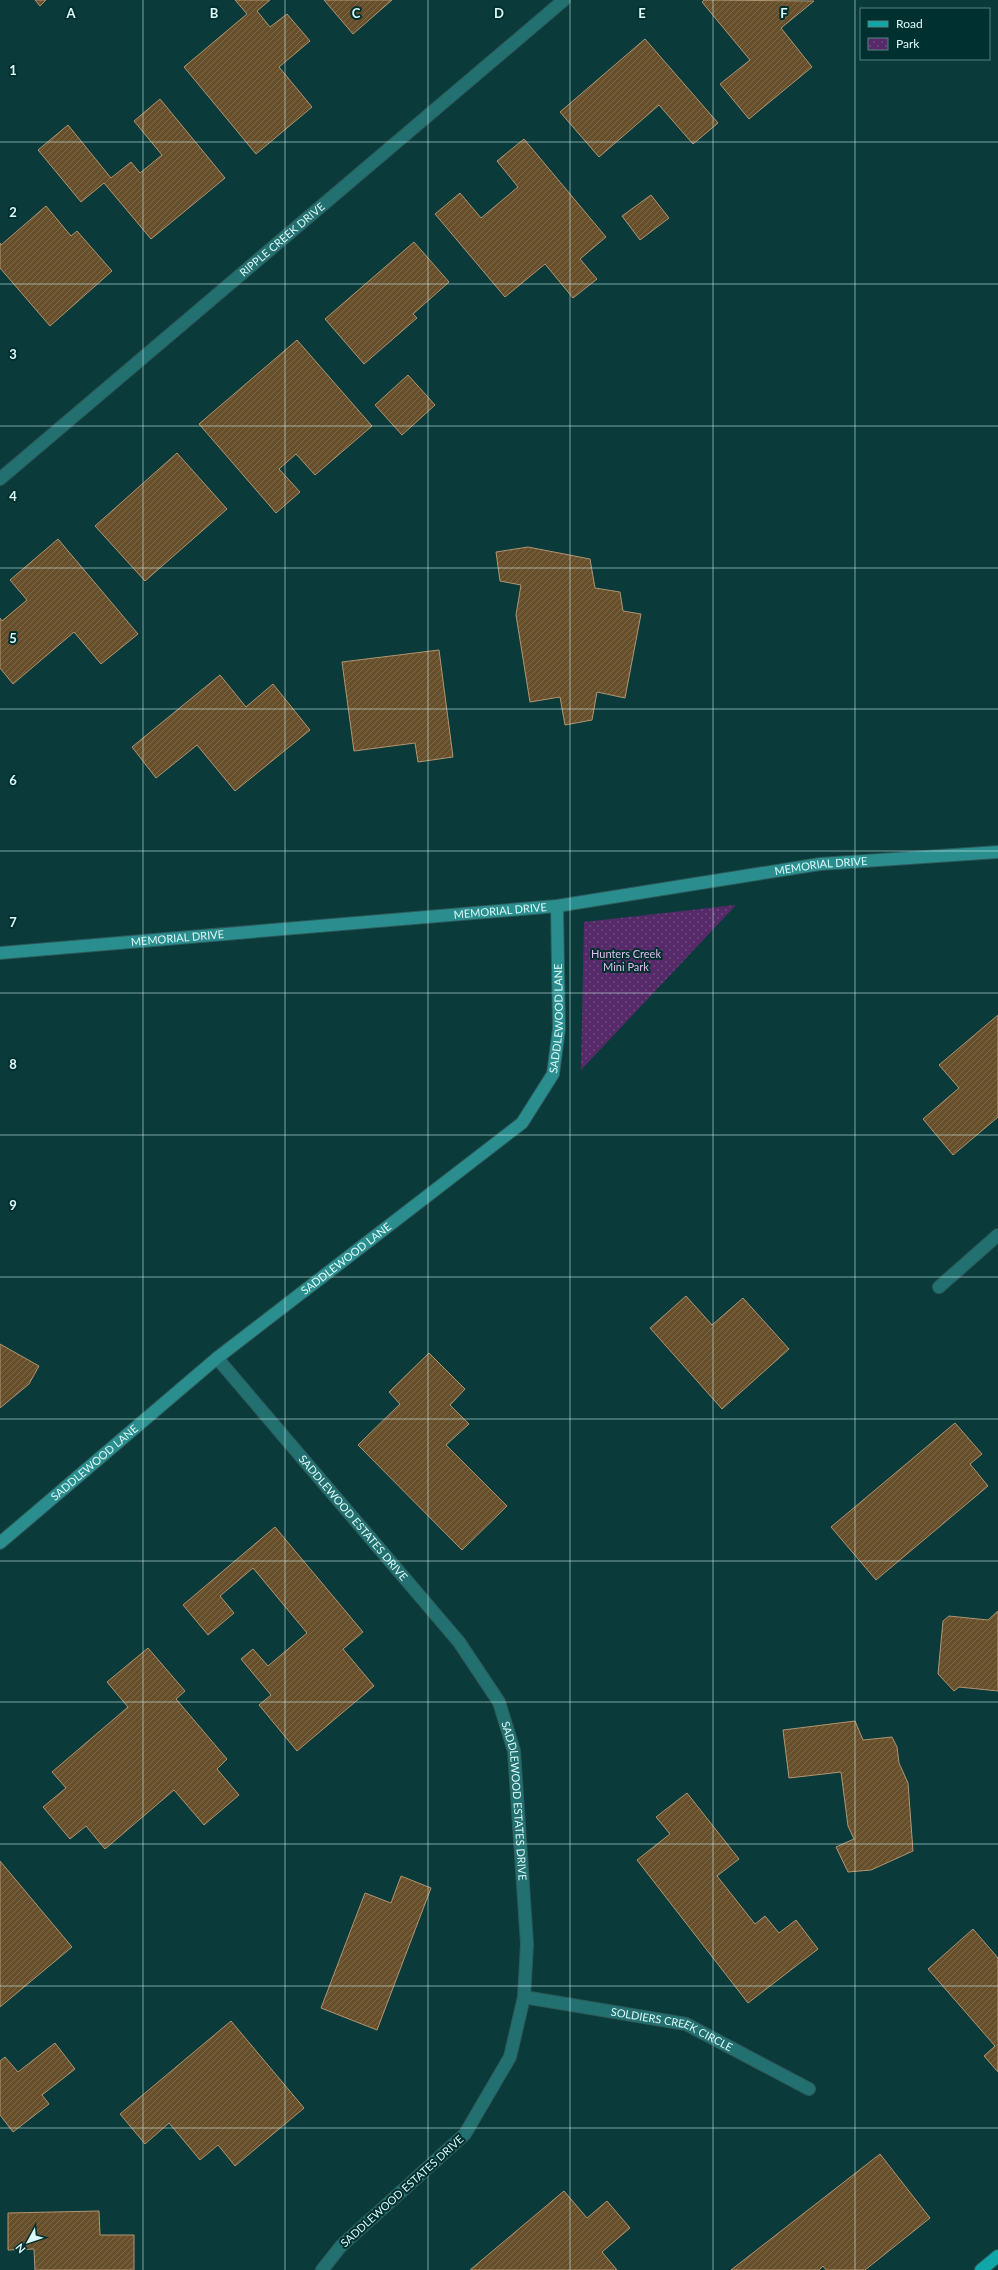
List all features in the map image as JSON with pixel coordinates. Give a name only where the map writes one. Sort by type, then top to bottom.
[{"type":"main road","points":[[981,2270],[998,2256]]},
{"type":"street","name":"RIPPLE CREEK DRIVE","points":[[0,479],[564,0]]},
{"type":"street","name":"MEMORIAL DRIVE","points":[[0,953],[557,906],[820,864],[998,852]]},
{"type":"street","name":"SADDLEWOOD LANE","points":[[0,1543],[218,1358],[522,1123],[553,1074],[559,1029],[557,906]]},
{"type":"street","points":[[939,1287],[998,1235]]},
{"type":"street","name":"SADDLEWOOD ESTATES DRIVE","points":[[218,1358],[459,1642],[499,1702],[514,1751],[527,1944],[524,1997],[510,2057],[465,2134],[341,2246],[322,2270]]},
{"type":"street","name":"SOLDIERS CREEK CIRCLE","points":[[524,1997],[686,2024],[809,2089]]},
{"type":"green space","name":"Hunters Creek Mini Park","points":[[736,905],[581,1070],[584,922]]},
{"type":"building","points":[[35,0],[46,0],[40,6]]},
{"type":"building","points":[[235,0],[270,0],[257,11],[270,27],[287,14],[310,41],[279,67],[312,107],[256,154],[184,67],[247,14]]},
{"type":"building","points":[[324,0],[392,0],[353,34]]},
{"type":"building","points":[[704,0],[814,1],[781,28],[812,67],[749,119],[720,84],[750,60],[702,2]]},
{"type":"building","points":[[645,39],[718,123],[693,144],[659,105],[599,157],[560,112]]},
{"type":"building","points":[[160,99],[225,178],[151,239],[104,183],[81,202],[38,150],[68,125],[111,178],[131,162],[140,173],[162,155],[134,121]]},
{"type":"building","points":[[524,139],[606,237],[580,259],[597,279],[573,298],[545,264],[505,297],[435,214],[460,193],[481,218],[518,187],[497,161]]},
{"type":"building","points":[[651,195],[669,218],[640,240],[622,216]]},
{"type":"building","points":[[46,206],[71,236],[77,231],[112,271],[50,326],[0,268],[0,243],[1,245]]},
{"type":"building","points":[[414,242],[449,282],[413,314],[417,318],[364,364],[325,319]]},
{"type":"building","points":[[297,340],[372,426],[315,475],[296,454],[279,469],[300,492],[276,513],[199,424]]},
{"type":"building","points":[[408,375],[435,405],[402,435],[375,405]]},
{"type":"building","points":[[177,453],[227,509],[145,581],[95,526]]},
{"type":"building","points":[[58,539],[138,634],[101,664],[74,632],[13,684],[0,668],[0,618],[2,621],[27,600],[10,580]]},
{"type":"building","points":[[528,547],[590,559],[595,588],[620,592],[623,611],[641,614],[625,698],[597,692],[592,720],[565,725],[560,697],[530,702],[516,615],[521,585],[500,581],[496,552]]},
{"type":"building","points":[[439,650],[453,757],[418,762],[415,743],[354,751],[342,662]]},
{"type":"building","points":[[220,675],[246,707],[273,684],[310,730],[235,791],[197,745],[156,778],[132,747]]},
{"type":"building","points":[[998,1015],[998,1117],[953,1155],[923,1119],[959,1088],[939,1065]]},
{"type":"building","points":[[686,1296],[712,1325],[743,1298],[789,1349],[722,1409],[650,1328]]},
{"type":"building","points":[[0,1344],[39,1366],[29,1384],[0,1408]]},
{"type":"building","points":[[429,1353],[465,1389],[450,1405],[469,1424],[446,1445],[507,1506],[462,1550],[358,1445],[400,1404],[389,1392]]},
{"type":"building","points":[[955,1423],[982,1454],[970,1464],[988,1486],[876,1580],[831,1527]]},
{"type":"building","points":[[275,1527],[363,1632],[343,1649],[374,1686],[297,1751],[259,1705],[271,1695],[241,1659],[253,1649],[268,1666],[307,1633],[253,1568],[220,1596],[234,1613],[208,1635],[183,1605]]},
{"type":"building","points":[[998,1611],[998,1691],[959,1687],[954,1691],[938,1674],[943,1621],[949,1616],[988,1620]]},
{"type":"building","points":[[148,1648],[185,1691],[176,1699],[227,1759],[217,1769],[239,1795],[204,1825],[174,1790],[105,1849],[86,1826],[70,1839],[43,1807],[66,1788],[52,1772],[128,1707],[107,1682]]},
{"type":"building","points":[[855,1721],[863,1740],[892,1737],[897,1747],[899,1763],[908,1783],[913,1851],[871,1870],[848,1872],[836,1847],[854,1839],[848,1826],[841,1772],[789,1778],[783,1730]]},
{"type":"building","points":[[687,1793],[739,1859],[717,1876],[755,1924],[765,1916],[779,1933],[796,1920],[818,1949],[748,2003],[637,1860],[670,1834],[656,1817]]},
{"type":"building","points":[[0,1861],[72,1947],[0,2007]]},
{"type":"building","points":[[401,1876],[431,1888],[377,2030],[321,2008],[365,1893],[391,1903]]},
{"type":"building","points":[[973,1929],[998,1958],[998,2072],[984,2056],[995,2046],[928,1969]]},
{"type":"building","points":[[231,2021],[304,2108],[235,2166],[218,2145],[200,2160],[169,2123],[145,2144],[120,2114]]},
{"type":"building","points":[[55,2043],[75,2069],[42,2095],[49,2104],[13,2132],[0,2115],[0,2061],[5,2057],[18,2072]]},
{"type":"building","points":[[880,2154],[930,2218],[865,2270],[826,2270],[823,2266],[819,2270],[731,2270]]},
{"type":"building","points":[[564,2191],[587,2218],[607,2201],[630,2228],[602,2252],[617,2270],[470,2270]]},
{"type":"building","points":[[99,2211],[100,2235],[134,2235],[134,2270],[35,2270],[34,2249],[8,2250],[8,2213]]}]
